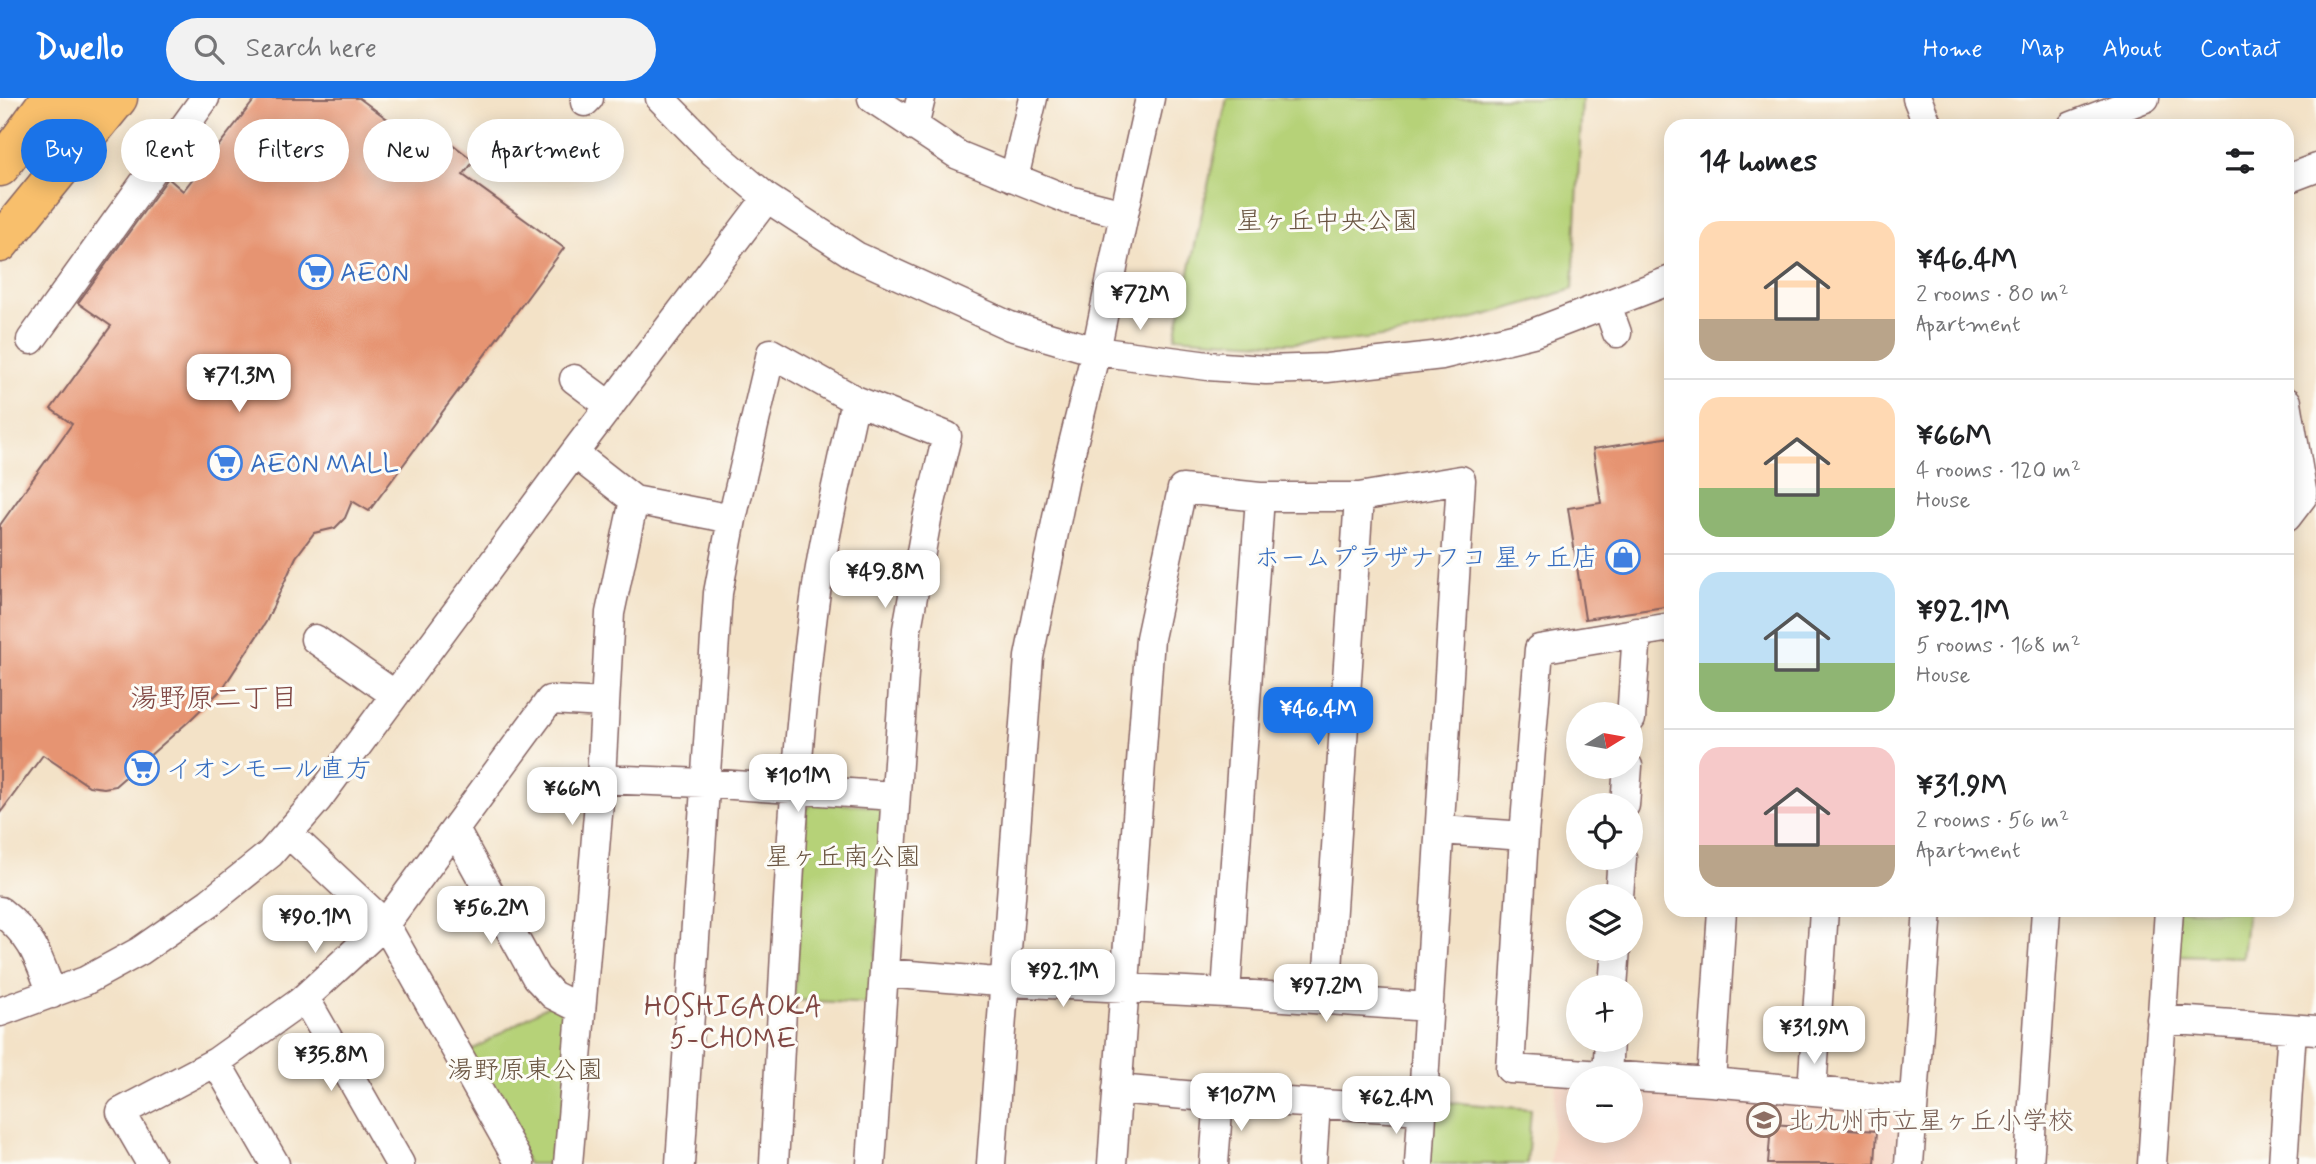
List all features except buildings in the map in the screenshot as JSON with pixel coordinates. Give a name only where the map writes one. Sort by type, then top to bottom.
[{"type":"highway","points":[[0,125],[17,98]]},
{"type":"highway","points":[[0,167],[50,98]]},
{"type":"highway","points":[[0,214],[80,98]]},
{"type":"highway","points":[[0,243],[118,98]]},
{"type":"street","points":[[30,340],[205,98]]},
{"type":"street","points":[[660,98],[713,152],[767,198],[856,256],[1010,326],[1096,351],[1219,367],[1266,370],[1327,368],[1442,355],[1533,333],[1664,283]]},
{"type":"street","points":[[872,98],[958,155],[1069,200],[1124,214]]},
{"type":"street","points":[[914,127],[921,98]]},
{"type":"street","points":[[1014,178],[1033,98]]},
{"type":"street","points":[[991,1164],[1029,657],[1067,468],[1096,351],[1150,98]]},
{"type":"street","points":[[1917,98],[1925,119]]},
{"type":"street","points":[[2090,119],[2145,98]]},
{"type":"street","points":[[2294,176],[2316,168]]},
{"type":"street","points":[[0,1012],[85,981],[140,951],[209,903],[270,854],[318,799],[767,198]]},
{"type":"street","points":[[1607,305],[1617,333]]},
{"type":"street","points":[[680,1164],[719,593],[732,519],[771,353],[855,400],[947,436],[927,519],[906,629],[871,1164]]},
{"type":"street","points":[[574,379],[610,406]]},
{"type":"street","points":[[774,1164],[796,789],[813,612],[855,400]]},
{"type":"street","points":[[2294,443],[2303,496],[2294,508]]},
{"type":"street","points":[[574,453],[634,500],[732,519]]},
{"type":"street","points":[[1112,1164],[1150,638],[1182,489],[1260,497],[1359,497],[1461,480],[1419,1164]]},
{"type":"street","points":[[1226,993],[1260,497]]},
{"type":"street","points":[[1326,1000],[1359,497]]},
{"type":"street","points":[[568,1164],[601,779],[610,614],[634,500]]},
{"type":"street","points":[[1566,1073],[1510,1069],[1539,649],[1664,628]]},
{"type":"street","points":[[1632,702],[1637,632]]},
{"type":"street","points":[[315,639],[395,695]]},
{"type":"street","points":[[151,1164],[121,1112],[216,1062],[305,998],[385,924],[550,701],[605,703]]},
{"type":"street","points":[[601,779],[894,796]]},
{"type":"street","points":[[455,830],[536,978],[553,995],[581,1009]]},
{"type":"street","points":[[1441,830],[1524,836]]},
{"type":"street","points":[[288,833],[385,924],[520,1164]]},
{"type":"street","points":[[0,911],[20,927],[34,946],[52,994]]},
{"type":"street","points":[[1711,1082],[1722,917]]},
{"type":"street","points":[[1812,1091],[1824,917]]},
{"type":"street","points":[[1909,1164],[1927,917]]},
{"type":"street","points":[[2029,1164],[2046,917]]},
{"type":"street","points":[[2152,1164],[2168,917]]},
{"type":"street","points":[[884,973],[1429,1007]]},
{"type":"street","points":[[305,998],[400,1164]]},
{"type":"street","points":[[2161,1020],[2304,1029],[2283,1164]]},
{"type":"street","points":[[216,1062],[275,1164]]},
{"type":"street","points":[[1643,1078],[1914,1100]]},
{"type":"street","points":[[1117,1088],[1219,1098],[1422,1110]]},
{"type":"street","points":[[1214,1164],[1219,1098]]},
{"type":"street","points":[[1312,1164],[1316,1104]]},
{"type":"shaded area","name":"北九州市立星ヶ丘小学校","points":[[1556,1081],[1566,1082],[1566,1143],[1643,1143],[1643,1088],[1898,1109],[1895,1164],[1550,1164]]},
{"type":"green space","name":"星ヶ丘中央公園","points":[[1227,98],[1582,98],[1573,289],[1452,323],[1360,340],[1271,343],[1175,337]]},
{"type":"green space","name":"星ヶ丘南公園","points":[[816,802],[879,807],[886,813],[872,1004],[794,1000],[806,809]]},
{"type":"green space","points":[[2176,917],[2246,917],[2242,957],[2174,955]]},
{"type":"green space","name":"湯野原東公園","points":[[550,1004],[572,1020],[561,1164],[528,1164],[467,1053]]},
{"type":"green space","points":[[1432,1101],[1531,1109],[1527,1164],[1428,1164]]},
{"type":"place","name":"AEON","points":[[316,272]]},
{"type":"place","name":"AEON MALL","points":[[225,463]]},
{"type":"place","name":"ホームプラザナフコ 星ヶ丘店","points":[[1623,557]]},
{"type":"place","name":"イオンモール直方","points":[[142,768]]},
{"type":"place","name":"北九州市立星ヶ丘小学校","points":[[1764,1120]]},
{"type":"district","name":"湯野原二丁目","points":[[214,697]]},
{"type":"district","name":"HOSHIGAOKA 5-CHOME","points":[[733,1021]]}]
